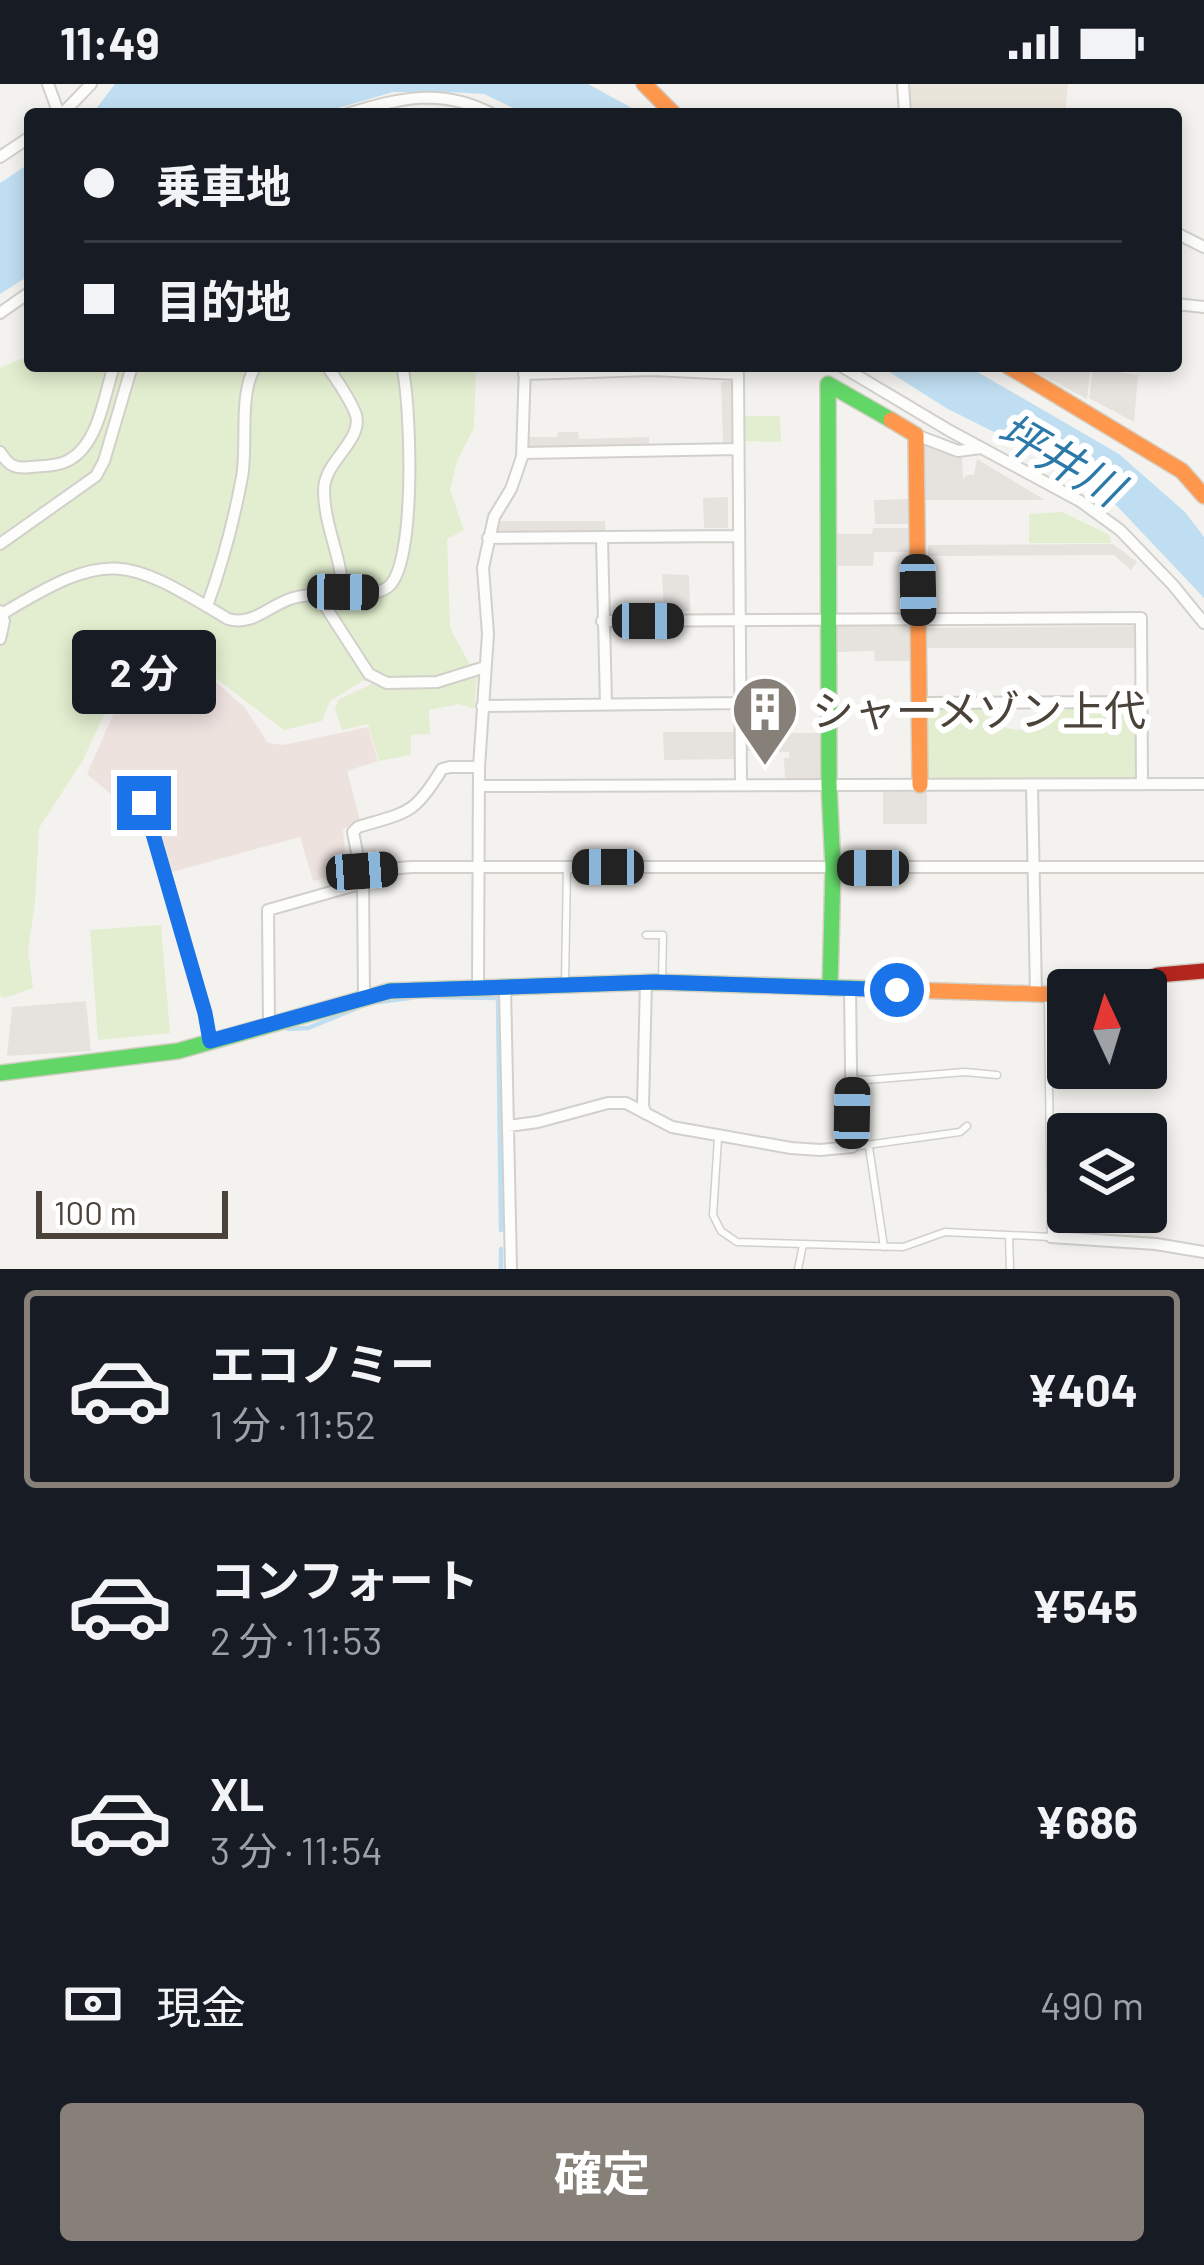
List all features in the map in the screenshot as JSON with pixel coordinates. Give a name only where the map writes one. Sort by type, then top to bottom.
[{"type":"street","points":[[66,108],[91,84]]},
{"type":"street","points":[[644,84],[668,108]]},
{"type":"street","points":[[370,108],[412,97],[439,97],[481,108]]},
{"type":"street","points":[[0,452],[14,468],[70,460],[92,435],[112,372]]},
{"type":"street","points":[[0,544],[96,476],[130,372]]},
{"type":"street","points":[[206,606],[243,471],[248,380],[253,372]]},
{"type":"street","points":[[330,372],[357,418],[352,438],[324,478],[328,526],[343,592]]},
{"type":"street","points":[[0,639],[1,612],[83,571],[106,567],[154,577],[228,619],[245,621],[296,597],[385,590],[398,574],[409,494],[412,452],[403,372]]},
{"type":"street","points":[[478,987],[479,767],[488,634],[483,568],[494,517],[511,489],[523,453],[525,372]]},
{"type":"street","points":[[709,372],[738,374],[741,785]]},
{"type":"street","points":[[852,372],[1080,501],[1120,530],[1204,623]]},
{"type":"street","points":[[1018,372],[1182,471],[1204,496]]},
{"type":"street","points":[[830,988],[828,384],[916,435],[958,452],[981,448]]},
{"type":"street","points":[[916,435],[920,785]]},
{"type":"street","points":[[523,453],[738,449]]},
{"type":"street","points":[[488,538],[737,536]]},
{"type":"street","points":[[602,538],[606,704]]},
{"type":"street","points":[[318,595],[369,674],[387,683],[437,682],[485,668]]},
{"type":"street","points":[[602,621],[1141,618],[1142,784]]},
{"type":"street","points":[[920,703],[1142,702]]},
{"type":"street","points":[[482,706],[740,703]]},
{"type":"street","points":[[364,997],[362,877],[353,832],[412,809],[442,770],[479,767]]},
{"type":"street","points":[[1032,784],[1042,995]]},
{"type":"street","points":[[480,786],[1204,784]]},
{"type":"street","points":[[144,803],[210,1041]]},
{"type":"street","points":[[269,1025],[268,910],[362,877],[479,867],[1204,867]]},
{"type":"street","points":[[1167,974],[1204,971]]},
{"type":"street","points":[[0,1072],[178,1051],[390,991],[654,982],[1047,995]]},
{"type":"street","points":[[646,1114],[654,982]]},
{"type":"street","points":[[506,987],[511,1269]]},
{"type":"street","points":[[508,1126],[615,1102],[672,1127],[791,1148],[852,1148],[850,988]]},
{"type":"street","points":[[1051,1237],[1204,1252]]},
{"type":"lane","points":[[565,985],[566,867]]},
{"type":"lane","points":[[646,935],[663,935],[654,982]]},
{"type":"lane","points":[[719,1135],[713,1215],[721,1231],[737,1242],[903,1247],[945,1232],[1051,1237],[1042,995]]},
{"type":"lane","points":[[852,1079],[965,1072],[997,1075]]},
{"type":"lane","points":[[852,1148],[960,1132],[967,1126]]},
{"type":"lane","points":[[869,1147],[884,1247]]},
{"type":"lane","points":[[1009,1236],[1010,1269]]},
{"type":"lane","points":[[797,1269],[803,1245]]},
{"type":"shaded area","points":[[909,84],[1068,84],[1066,108],[911,108]]},
{"type":"shaded area","points":[[1036,372],[1090,372],[1087,399]]},
{"type":"shaded area","points":[[1092,372],[1138,375],[1134,422],[1089,398]]},
{"type":"shaded area","points":[[732,381],[734,442],[723,442],[721,382]]},
{"type":"shaded area","points":[[558,432],[578,432],[579,439],[649,437],[649,447],[527,445],[527,437],[557,437]]},
{"type":"shaded area","points":[[929,443],[962,456],[963,479],[974,475],[977,459],[1045,500],[923,500],[923,447]]},
{"type":"shaded area","points":[[728,497],[728,528],[704,528],[703,498]]},
{"type":"shaded area","points":[[911,499],[912,524],[875,524],[874,500]]},
{"type":"shaded area","points":[[498,521],[605,521],[606,533],[497,533]]},
{"type":"shaded area","points":[[873,528],[912,528],[912,552],[874,552],[873,566],[833,566],[834,534],[872,534]]},
{"type":"shaded area","points":[[1113,544],[1137,562],[1131,570],[1114,555],[928,556],[928,545]]},
{"type":"shaded area","points":[[662,574],[689,575],[690,611],[664,611]]},
{"type":"shaded area","points":[[836,625],[909,625],[914,629],[913,661],[875,661],[874,651],[837,652]]},
{"type":"shaded area","points":[[1134,626],[1134,648],[924,648],[924,628]]},
{"type":"shaded area","points":[[143,677],[214,680],[245,708],[268,743],[283,745],[368,727],[378,761],[347,771],[360,820],[343,829],[347,872],[313,881],[300,837],[161,875],[136,796],[113,796],[87,774],[124,690]]},
{"type":"shaded area","points":[[663,732],[734,732],[735,759],[664,760]]},
{"type":"shaded area","points":[[746,733],[821,733],[821,776],[818,780],[785,780],[784,758],[789,758],[789,752],[746,751]]},
{"type":"shaded area","points":[[883,792],[927,792],[927,824],[883,824]]},
{"type":"shaded area","points":[[86,1001],[91,1051],[7,1056],[12,1007]]},
{"type":"green space","points":[[24,358],[24,372],[476,372],[474,428],[457,461],[450,490],[464,530],[447,539],[450,628],[470,665],[393,687],[477,677],[474,709],[459,704],[429,710],[430,734],[411,735],[411,755],[379,761],[368,724],[342,730],[335,709],[338,700],[378,681],[362,681],[330,701],[322,721],[284,730],[214,677],[139,671],[114,693],[83,760],[39,828],[28,951],[33,988],[5,998],[0,996],[0,368]]},
{"type":"green space","points":[[745,416],[780,416],[781,442],[744,441]]},
{"type":"green space","points":[[1062,512],[1110,535],[1111,543],[1029,543],[1029,514]]},
{"type":"green space","points":[[1133,707],[1137,711],[1137,775],[1133,780],[930,780],[925,776],[924,709],[1005,708],[1005,728],[1033,732],[1038,708]]},
{"type":"green space","points":[[161,925],[170,1033],[98,1040],[90,930]]},
{"type":"water","points":[[115,84],[588,84],[632,108],[513,108],[484,94],[393,92],[338,108],[97,108]]},
{"type":"water","points":[[24,167],[24,279],[0,294],[0,183]]},
{"type":"water","name":"坪井川","points":[[889,372],[977,372],[1119,454],[1185,512],[1204,537],[1204,598],[1117,506],[1070,470],[946,408]]},
{"type":"waterway","points":[[433,997],[498,998],[501,1230]]},
{"type":"waterway","points":[[379,1002],[410,998]]},
{"type":"waterway","points":[[288,1029],[308,1028],[357,1008]]},
{"type":"waterway","points":[[501,1249],[501,1269]]},
{"type":"traffic: fast","points":[[830,988],[828,384],[891,420]]},
{"type":"traffic: fast","points":[[0,1073],[178,1051],[390,991],[655,982],[879,989]]},
{"type":"traffic: slow","points":[[644,84],[668,108]]},
{"type":"traffic: slow","points":[[1018,372],[1182,471],[1204,496]]},
{"type":"traffic: slow","points":[[891,420],[916,435],[920,785]]},
{"type":"traffic: slow","points":[[879,989],[1047,994]]},
{"type":"traffic: jam","points":[[1167,974],[1204,971]]},
{"type":"place","name":"シャーメゾン上代","points":[[765,768]]},
{"type":"route","points":[[144,803],[210,1041],[390,991],[655,982],[897,990]]}]
